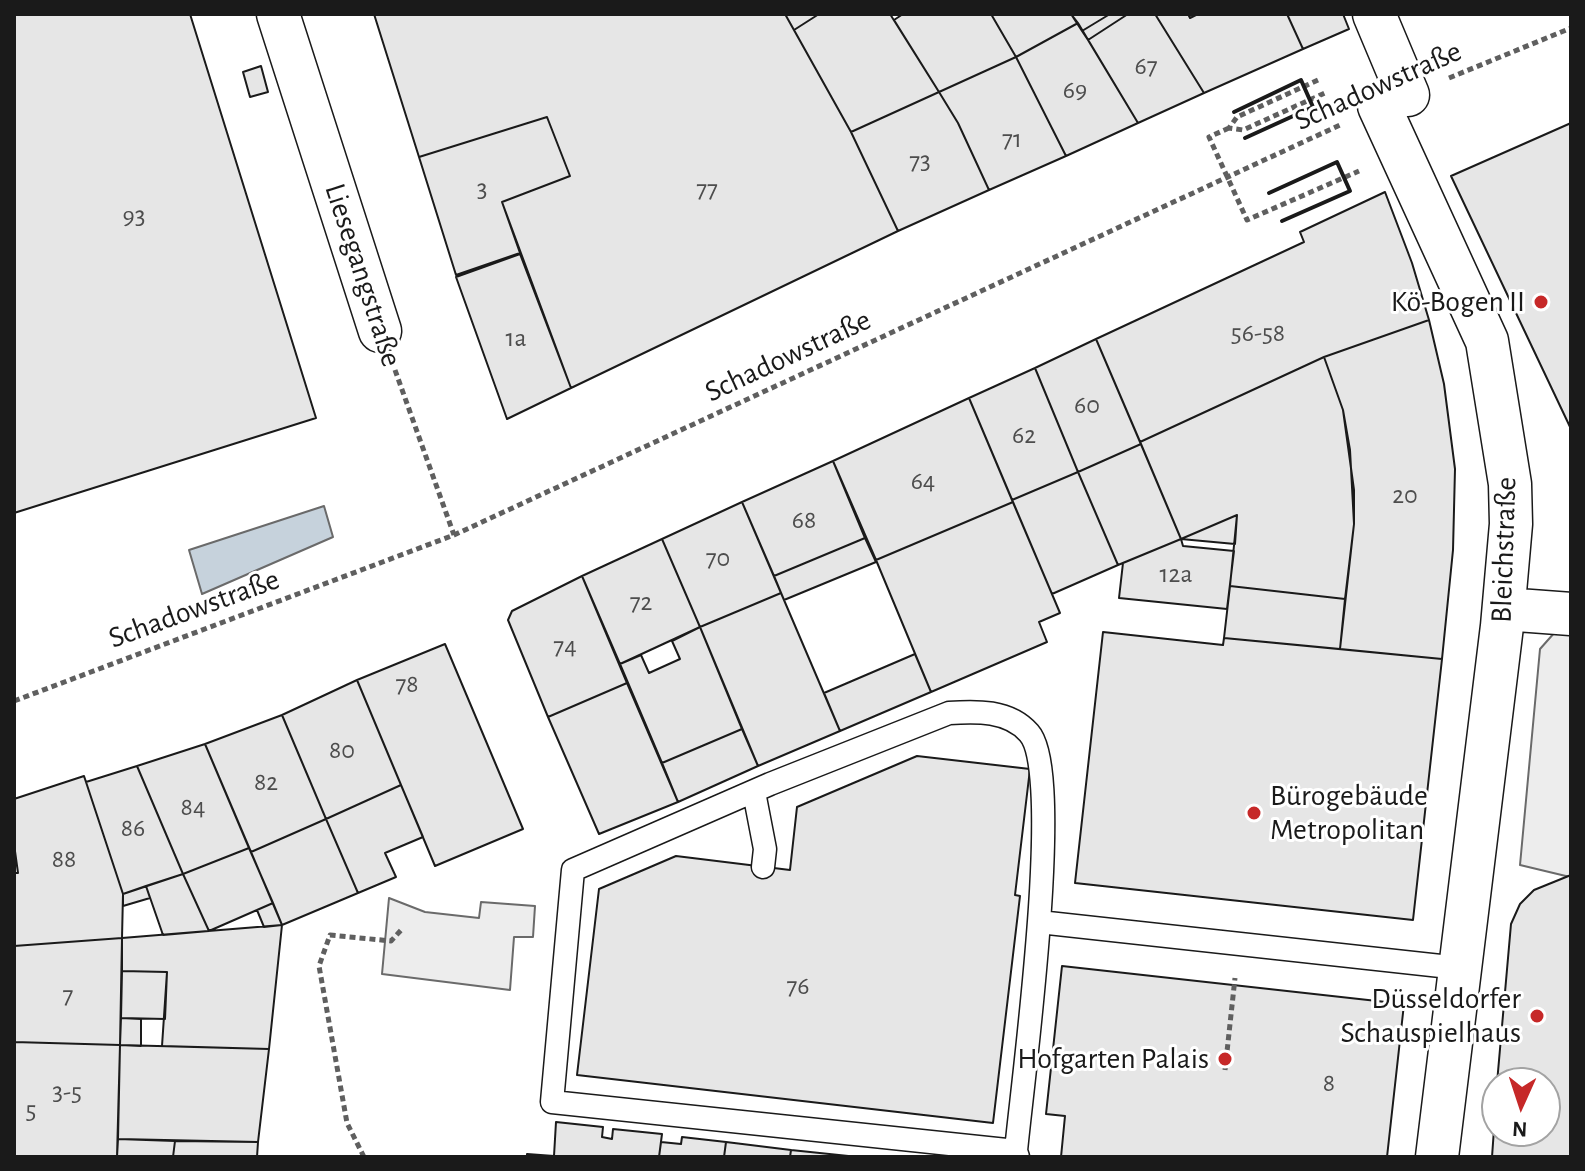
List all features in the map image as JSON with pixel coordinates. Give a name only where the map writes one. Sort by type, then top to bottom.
[{"type":"street","name":"Liesegangstraße","points":[[278,14],[380,331]]},
{"type":"street","name":"Bleichstraße","points":[[1374,14],[1393,100],[1487,341],[1510,484],[1511,524],[1504,609],[1437,1157]]},
{"type":"street","points":[[1504,609],[1571,614]]},
{"type":"lane","points":[[979,711],[1006,717],[1030,734],[1040,761],[1044,794],[1039,922],[1017,1154],[552,1102],[573,870],[754,792],[949,713],[979,711]]},
{"type":"lane","points":[[754,792],[765,849],[763,867]]},
{"type":"lane","points":[[1039,922],[1459,968]]},
{"type":"path","name":"Schadowstraße","points":[[14,701],[454,535],[1393,100],[1571,28]]},
{"type":"path","points":[[1318,80],[1237,117],[1229,128],[1209,137],[1247,220],[1360,171]]},
{"type":"path","points":[[1229,128],[1243,130],[1325,93]]},
{"type":"path","name":"Liesegangstraße","points":[[380,331],[454,535]]},
{"type":"path","points":[[364,1157],[347,1123],[319,966],[330,935],[391,941],[403,928]]},
{"type":"path","points":[[1225,1070],[1238,945]]},
{"type":"shaded area","points":[[324,506],[333,537],[202,594],[189,550]]},
{"type":"shaded area","points":[[1571,614],[1570,877],[1520,865],[1540,649]]},
{"type":"shaded area","points":[[389,898],[425,912],[479,918],[481,902],[535,906],[533,937],[514,937],[510,990],[382,974]]},
{"type":"building","points":[[14,14],[190,14],[316,418],[14,513]]},
{"type":"building","points":[[374,14],[785,14],[851,132],[898,231],[571,388],[502,202],[570,176],[547,117],[419,157]]},
{"type":"building","points":[[785,14],[819,14],[794,30]]},
{"type":"building","points":[[819,14],[890,14],[939,92],[851,132],[794,30]]},
{"type":"building","points":[[903,14],[991,14],[1016,57],[939,92],[894,20]]},
{"type":"building","points":[[991,14],[1071,14],[1078,23],[1016,57]]},
{"type":"building","points":[[1071,14],[1110,14],[1082,31]]},
{"type":"building","points":[[1110,14],[1128,14],[1088,40],[1082,31]]},
{"type":"building","points":[[1128,14],[1155,14],[1204,93],[1138,123],[1088,40]]},
{"type":"building","points":[[1155,14],[1188,14],[1190,18],[1198,14],[1287,14],[1303,49],[1204,93]]},
{"type":"building","points":[[1287,14],[1343,14],[1349,29],[1303,49]]},
{"type":"building","points":[[1078,23],[1138,123],[1066,156],[1016,57]]},
{"type":"building","points":[[1016,57],[1066,156],[989,190],[958,123],[939,92]]},
{"type":"building","points":[[261,66],[268,92],[250,97],[243,72]]},
{"type":"building","points":[[939,92],[958,123],[989,190],[898,231],[851,132]]},
{"type":"building","points":[[547,117],[570,176],[502,202],[520,253],[456,275],[419,157]]},
{"type":"building","name":"Kö-Bogen II","points":[[1571,123],[1571,429],[1451,176]]},
{"type":"building","points":[[1385,192],[1412,263],[1429,320],[1324,357],[1140,442],[1096,339],[1304,242],[1300,232]]},
{"type":"building","points":[[520,254],[571,388],[507,419],[456,277]]},
{"type":"building","points":[[1429,320],[1444,384],[1455,469],[1453,550],[1442,659],[1340,649],[1354,524],[1354,490],[1343,410],[1324,357]]},
{"type":"building","points":[[1096,339],[1141,444],[1078,472],[1035,368]]},
{"type":"building","points":[[1324,357],[1343,410],[1350,450],[1354,524],[1345,599],[1230,586],[1237,515],[1181,539],[1140,442]]},
{"type":"building","points":[[1035,368],[1078,472],[1012,500],[969,398]]},
{"type":"building","points":[[969,398],[1013,502],[876,560],[833,461]]},
{"type":"building","points":[[1141,444],[1181,539],[1118,565],[1078,472]]},
{"type":"building","points":[[833,461],[865,538],[774,576],[742,502]]},
{"type":"building","points":[[1078,472],[1118,565],[1052,594],[1012,500]]},
{"type":"building","points":[[742,502],[781,593],[700,627],[662,539]]},
{"type":"building","points":[[1013,502],[1060,613],[1039,622],[1047,642],[931,692],[876,560]]},
{"type":"building","points":[[1237,515],[1235,544],[1181,539]]},
{"type":"building","points":[[865,538],[876,562],[784,600],[774,576]]},
{"type":"building","points":[[662,539],[700,627],[620,664],[582,576]]},
{"type":"building","points":[[1181,539],[1183,546],[1234,551],[1227,609],[1119,598],[1123,563]]},
{"type":"building","points":[[582,576],[627,683],[548,717],[508,620],[512,611]]},
{"type":"building","points":[[1230,586],[1345,599],[1340,649],[1224,638]]},
{"type":"building","points":[[781,593],[840,731],[758,766],[700,627]]},
{"type":"building","points":[[700,627],[742,729],[662,763],[620,664],[641,655],[649,673],[680,659],[672,641]]},
{"type":"building","name":"Bürogebäude Metropolitan","points":[[1103,632],[1223,645],[1224,638],[1442,659],[1413,920],[1075,883]]},
{"type":"building","points":[[445,644],[523,829],[435,866],[357,680]]},
{"type":"building","points":[[915,654],[931,692],[840,731],[824,693]]},
{"type":"building","points":[[357,680],[401,785],[326,819],[282,715]]},
{"type":"building","points":[[627,683],[678,802],[599,834],[548,717]]},
{"type":"building","points":[[282,715],[326,819],[251,852],[205,744]]},
{"type":"building","points":[[742,729],[758,766],[678,802],[662,763]]},
{"type":"building","points":[[205,744],[249,848],[183,874],[137,766]]},
{"type":"building","points":[[917,756],[1030,769],[1015,895],[1020,896],[993,1123],[577,1075],[599,889],[676,856],[790,870],[797,807]]},
{"type":"building","points":[[137,766],[183,874],[123,894],[86,782]]},
{"type":"building","points":[[84,776],[123,894],[122,938],[14,946],[14,873],[18,873],[14,844],[14,799]]},
{"type":"building","points":[[401,785],[423,837],[385,853],[396,877],[358,893],[326,819]]},
{"type":"building","points":[[326,819],[358,893],[282,925],[251,852]]},
{"type":"building","points":[[249,848],[273,903],[209,931],[183,874]]},
{"type":"building","points":[[183,874],[209,931],[163,935],[146,886]]},
{"type":"building","name":"Düsseldorfer Schauspielhaus","points":[[1571,875],[1571,1157],[1492,1157],[1493,1147],[1561,1147],[1561,1067],[1498,1067],[1511,924],[1520,904],[1534,890]]},
{"type":"building","points":[[146,886],[150,898],[123,906],[123,894]]},
{"type":"building","points":[[273,903],[282,925],[264,927],[257,910]]},
{"type":"building","points":[[282,925],[269,1049],[162,1046],[167,972],[122,971],[122,938]]},
{"type":"building","points":[[122,938],[120,1045],[14,1042],[14,946]]},
{"type":"building","name":"Hofgarten Palais","points":[[1062,966],[1404,1004],[1387,1157],[1061,1157],[1065,1116],[1046,1114]]},
{"type":"building","points":[[122,971],[167,972],[165,1019],[121,1018]]},
{"type":"building","points":[[121,1018],[141,1019],[141,1046],[120,1045]]},
{"type":"building","points":[[14,1042],[120,1045],[117,1157],[14,1157]]},
{"type":"building","points":[[120,1045],[269,1049],[258,1142],[118,1139]]},
{"type":"building","points":[[556,1122],[603,1127],[602,1137],[612,1139],[613,1129],[662,1134],[659,1157],[527,1157],[527,1154],[554,1156]]},
{"type":"building","points":[[682,1137],[726,1142],[724,1157],[659,1157],[661,1142],[681,1144]]},
{"type":"building","points":[[118,1139],[175,1141],[173,1157],[117,1157]]},
{"type":"building","points":[[175,1141],[258,1142],[257,1157],[173,1157]]},
{"type":"building","points":[[726,1142],[791,1150],[790,1157],[724,1157]]},
{"type":"building","points":[[791,1150],[858,1157],[790,1157]]},
{"type":"wall","points":[[1234,112],[1301,80],[1313,107],[1245,138]]},
{"type":"wall","points":[[1269,193],[1337,162],[1350,191],[1282,221]]},
{"type":"place","name":"Kö-Bogen II","points":[[1541,302]]},
{"type":"place","name":"Bürogebäude Metropolitan","points":[[1254,813]]},
{"type":"place","name":"Düsseldorfer Schauspielhaus","points":[[1537,1016]]},
{"type":"place","name":"Hofgarten Palais","points":[[1225,1059]]}]
